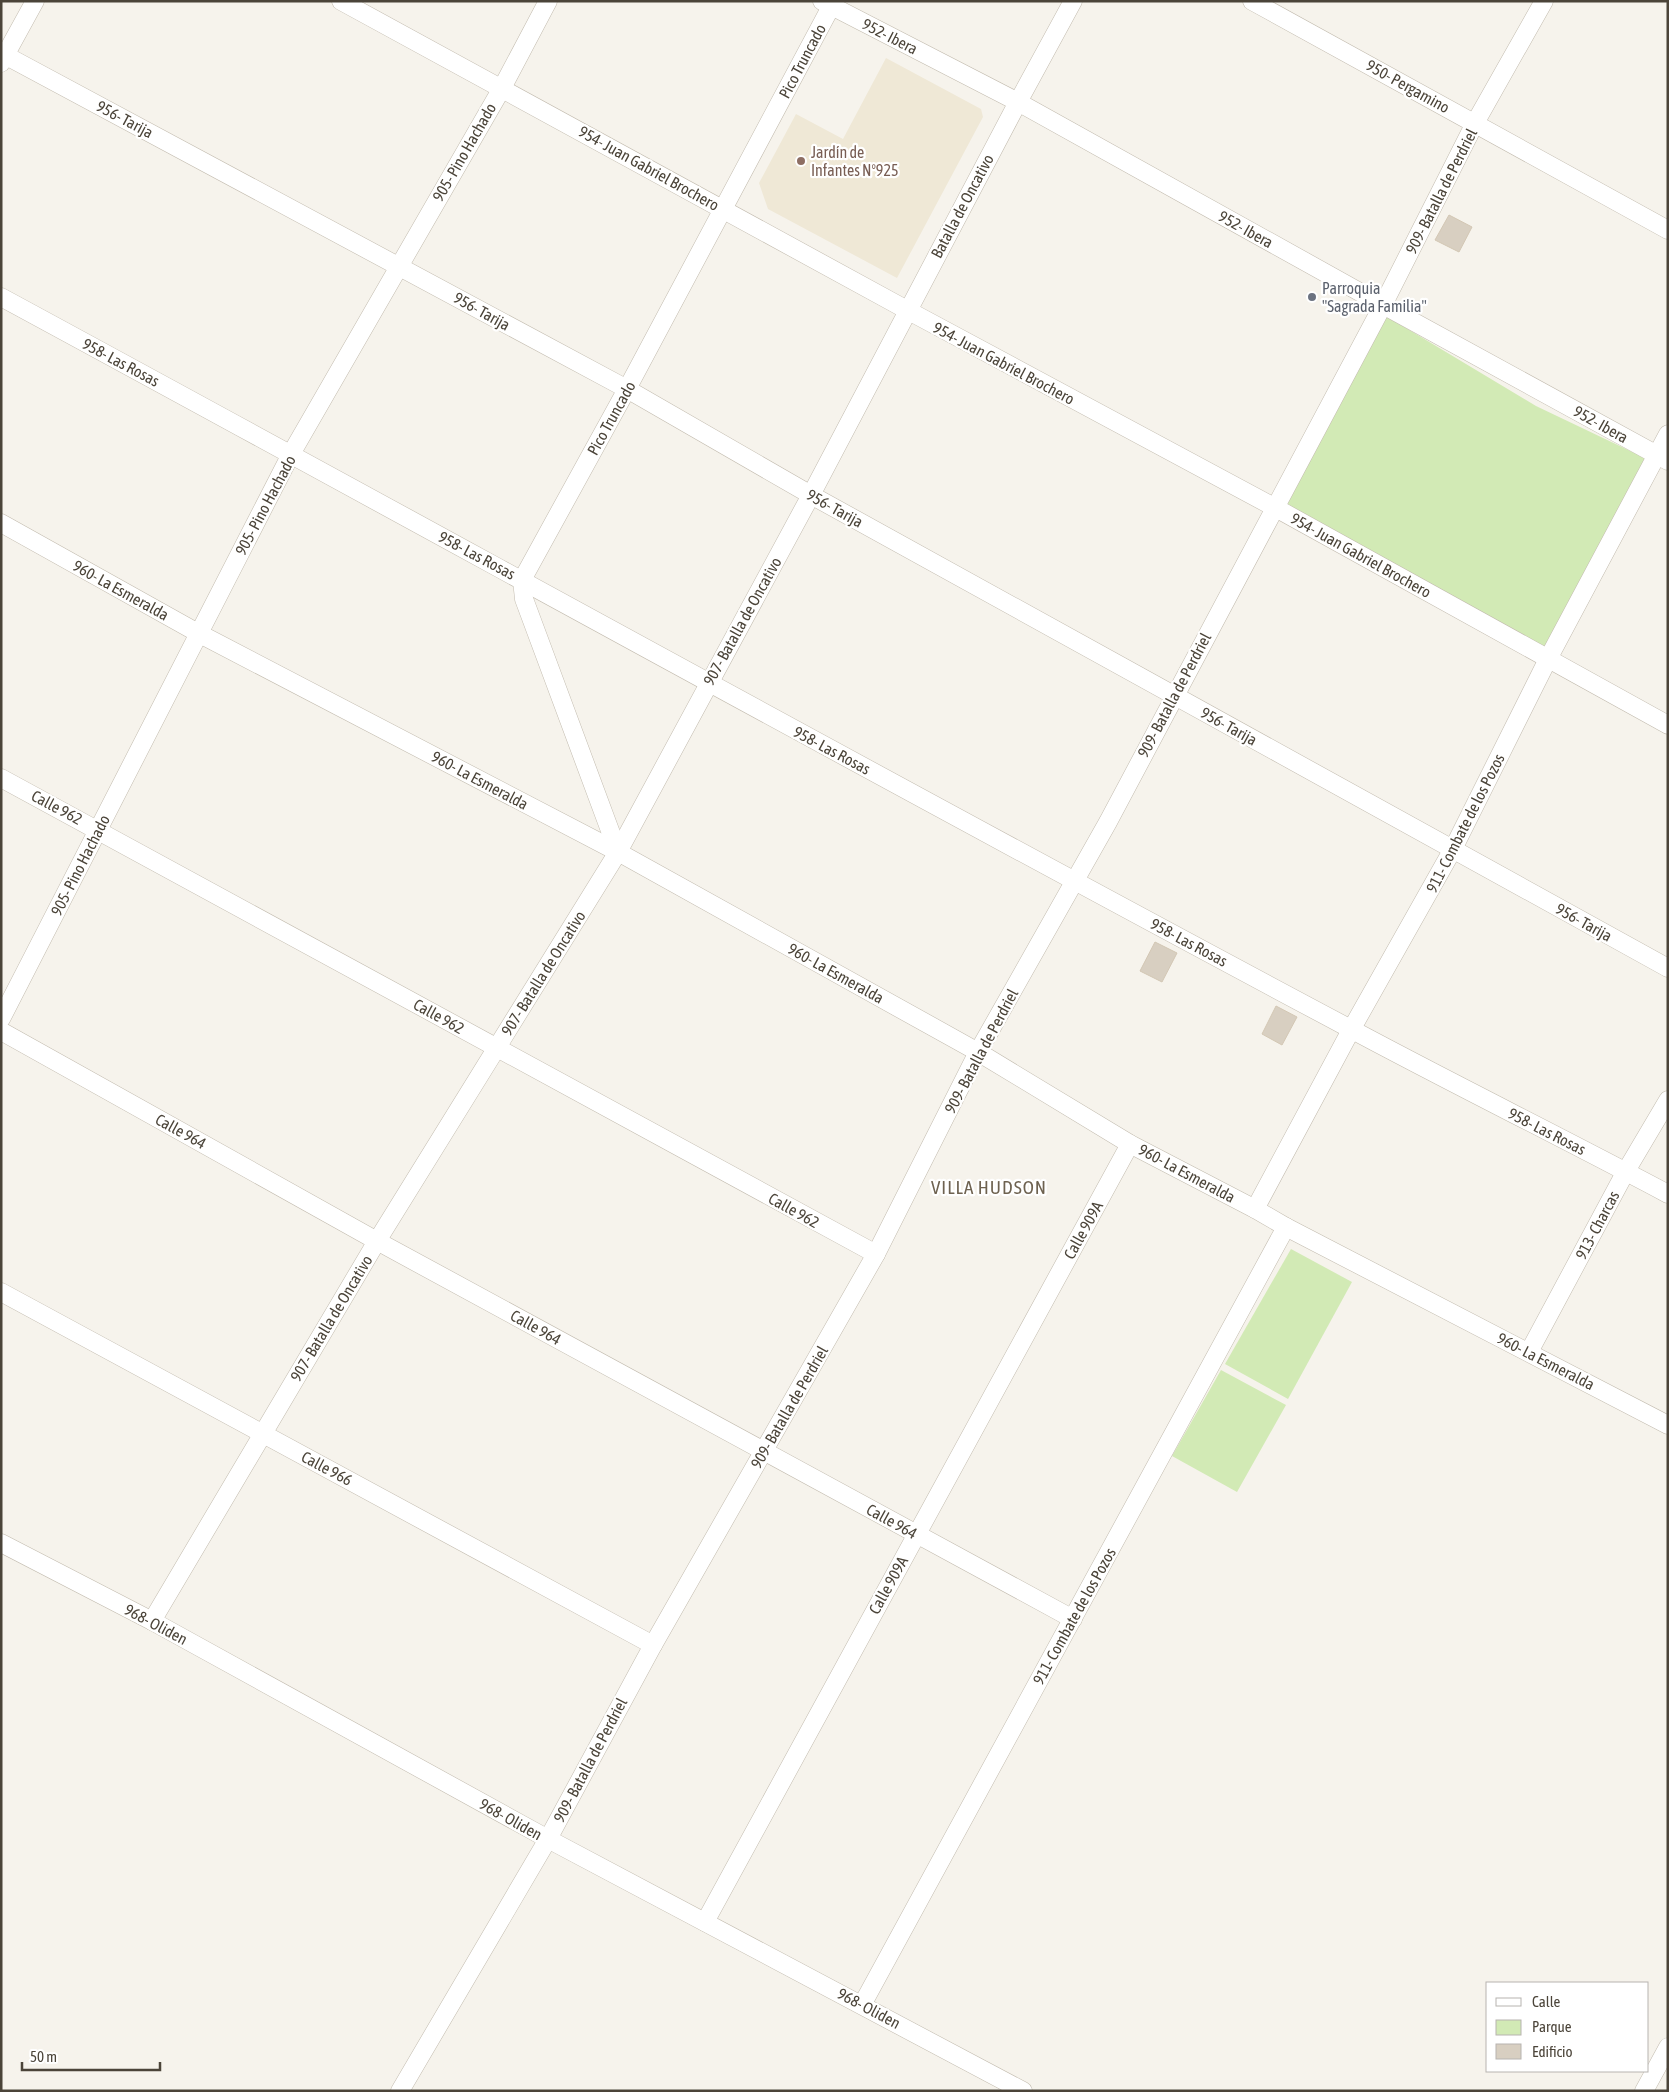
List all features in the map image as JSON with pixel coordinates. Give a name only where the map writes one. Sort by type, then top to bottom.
[{"type":"street","points":[[3,57],[35,1]]},
{"type":"street","name":"954- Juan Gabriel Brochero","points":[[341,1],[1274,508],[1668,725]]},
{"type":"street","name":"905- Pino Hachado","points":[[1,1019],[291,454],[398,265],[502,88],[548,1]]},
{"type":"street","points":[[1018,102],[1074,1]]},
{"type":"street","name":"950- Pergamino","points":[[1252,1],[1668,230]]},
{"type":"street","name":"909- Batalla de Perdriel","points":[[400,2091],[548,1839],[653,1645],[876,1254],[978,1052],[1075,881],[1383,306],[1475,123],[1544,1]]},
{"type":"street","name":"952- Ibera","points":[[829,3],[1018,102],[1383,306],[1662,457]]},
{"type":"street","name":"Pico Truncado","points":[[522,580],[627,389],[829,3]]},
{"type":"street","name":"956- Tarija","points":[[3,57],[398,265],[627,389],[811,495],[1668,968]]},
{"type":"street","name":"Batalla de Oncativo","points":[[907,310],[1018,102]]},
{"type":"street","name":"958- Las Rosas","points":[[1,297],[522,580],[708,684],[1351,1030],[1668,1194]]},
{"type":"street","name":"907- Batalla de Oncativo","points":[[152,1621],[377,1240],[618,852],[811,495],[907,310]]},
{"type":"street","name":"911- Combate de los Pozos","points":[[1255,1209],[1351,1030],[1453,850],[1548,659],[1662,457],[1668,434]]},
{"type":"street","name":"960- La Esmeralda","points":[[1,524],[198,633],[618,852],[978,1052],[1130,1144],[1668,1425]]},
{"type":"street","points":[[522,580],[524,599],[618,852]]},
{"type":"street","name":"Calle 962","points":[[1,778],[876,1254]]},
{"type":"street","name":"Calle 964","points":[[1,1031],[377,1240],[1073,1620]]},
{"type":"street","name":"913- Charcas","points":[[1529,1352],[1626,1171],[1668,1100]]},
{"type":"street","name":"Calle 909A","points":[[705,1922],[1130,1144]]},
{"type":"street","name":"911- Combate de los Pozos","points":[[862,2004],[1286,1227]]},
{"type":"street","name":"Calle 966","points":[[1,1292],[653,1645]]},
{"type":"street","name":"968- Oliden","points":[[1,1543],[152,1621],[548,1839],[1023,2091]]},
{"type":"street","points":[[1644,2091],[1668,2047]]},
{"type":"shaded area","points":[[886,58],[981,109],[983,117],[897,278],[768,209],[759,183],[796,114],[843,139]]},
{"type":"green space","points":[[1386,316],[1536,406],[1645,458],[1544,649],[1283,505]]},
{"type":"green space","points":[[1291,1249],[1352,1282],[1288,1399],[1225,1364]]},
{"type":"green space","points":[[1221,1370],[1286,1405],[1237,1492],[1172,1456]]},
{"type":"building","points":[[1449,215],[1472,227],[1459,252],[1435,240]]},
{"type":"building","points":[[1155,942],[1177,953],[1162,982],[1140,971]]},
{"type":"building","points":[[1276,1006],[1297,1017],[1282,1045],[1262,1034]]},
{"type":"place","name":"Jardín de Infantes N°925","points":[[801,161]]},
{"type":"place","name":"Parroquia \"Sagrada Familia\"","points":[[1312,297]]},
{"type":"district","name":"VILLA HUDSON","points":[[989,1187]]}]
